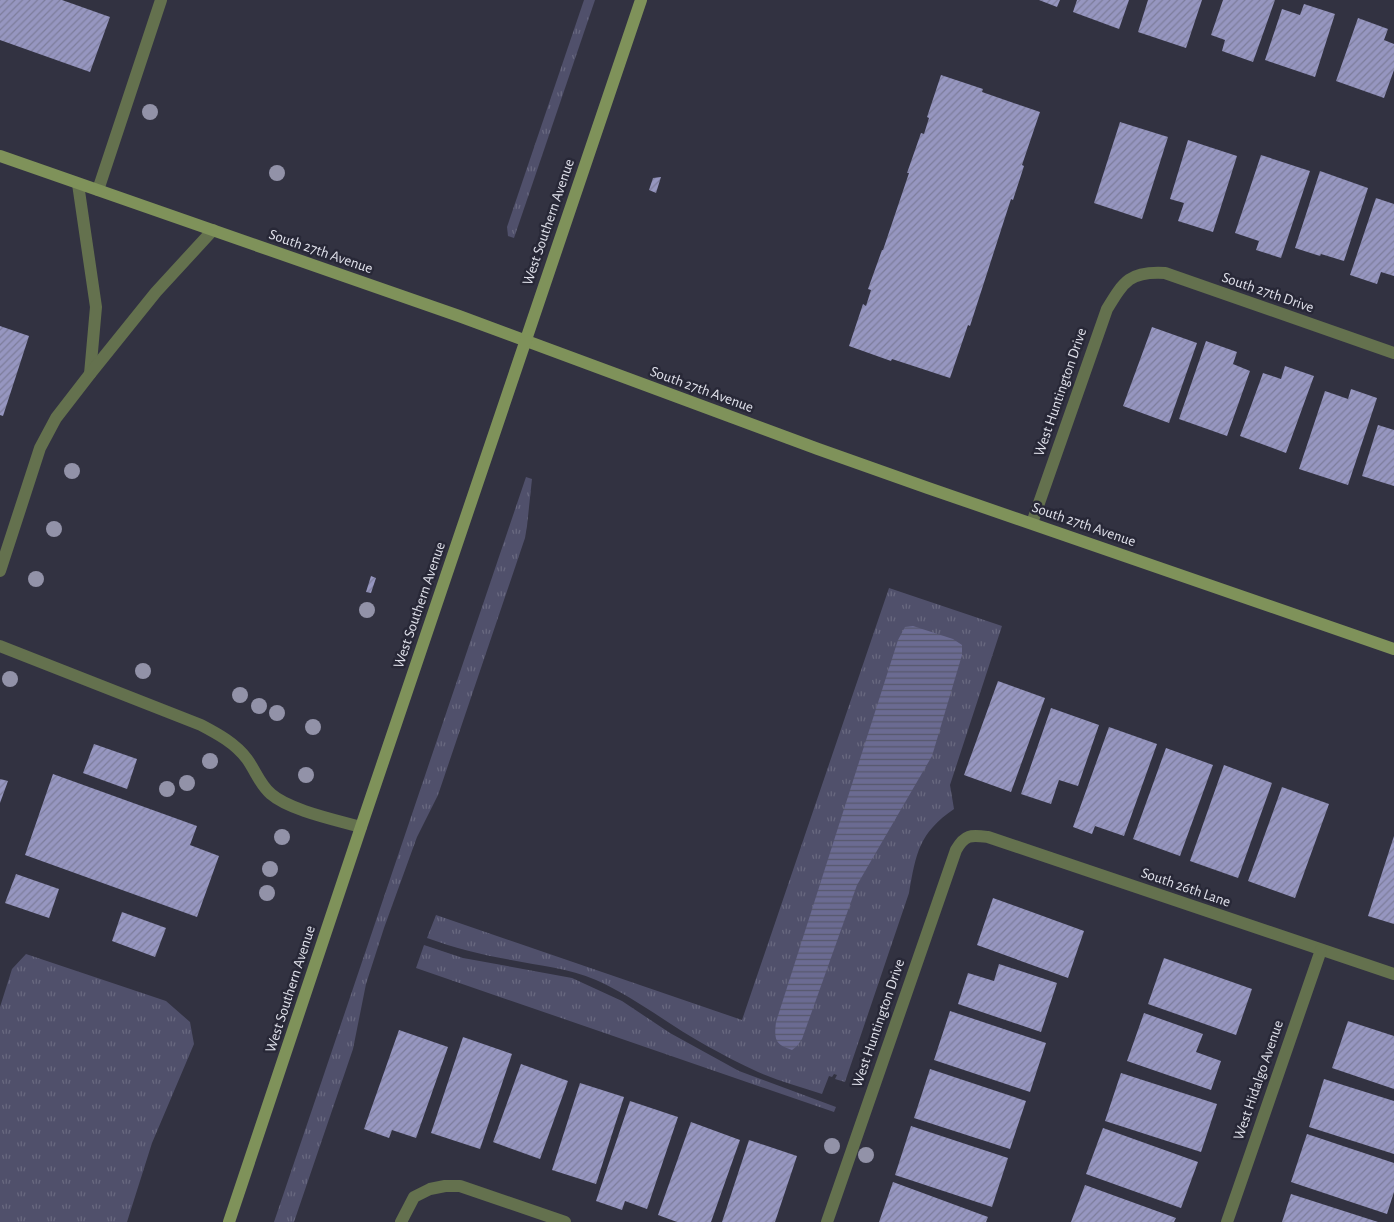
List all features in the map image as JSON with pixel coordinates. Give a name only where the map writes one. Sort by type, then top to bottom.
[{"type":"main road","name":"West Southern Avenue","points":[[229,1222],[641,0]]},
{"type":"main road","name":"South 27th Avenue","points":[[0,156],[525,340],[836,455],[1394,649]]},
{"type":"street","points":[[98,190],[161,0]]},
{"type":"street","points":[[78,184],[96,307],[90,374]]},
{"type":"street","points":[[0,571],[40,448],[56,418],[156,292],[213,230]]},
{"type":"street","name":"South 27th Drive","points":[[1130,278],[1149,272],[1165,273],[1394,353]]},
{"type":"street","name":"West Huntington Drive","points":[[1032,523],[1107,309],[1118,290],[1130,278]]},
{"type":"street","points":[[0,646],[201,724],[223,736],[240,750],[265,789],[279,800],[305,811],[361,827]]},
{"type":"street","name":"West Huntington Drive","points":[[826,1222],[956,850],[966,837]]},
{"type":"street","name":"South 26th Lane","points":[[966,837],[988,837],[1394,974]]},
{"type":"street","name":"West Hidalgo Avenue","points":[[1227,1222],[1320,950]]},
{"type":"street","points":[[401,1222],[414,1196],[430,1189],[446,1186],[460,1186],[565,1222]]},
{"type":"green space","points":[[584,0],[595,0],[514,238],[508,236],[507,227]]},
{"type":"green space","points":[[526,477],[532,479],[525,538],[438,795],[417,837],[384,928],[366,984],[353,1049],[294,1222],[274,1222]]},
{"type":"green space","points":[[889,588],[1002,626],[950,785],[954,809],[933,827],[926,836],[917,855],[909,893],[845,1082],[835,1079],[837,1075],[829,1076],[822,1094],[782,1081],[751,1069],[707,1046],[625,995],[596,980],[565,970],[500,958],[427,938],[436,915],[742,1020]]},
{"type":"green space","points":[[424,945],[463,958],[572,978],[622,1001],[670,1033],[739,1071],[836,1107],[834,1112],[416,968]]},
{"type":"green space","points":[[26,954],[166,1001],[190,1022],[194,1044],[152,1143],[127,1222],[0,1222],[0,1007],[12,969]]},
{"type":"shaded area","points":[[913,626],[953,639],[962,645],[962,655],[932,756],[857,885],[802,1039],[792,1050],[782,1046],[777,1040],[775,1033],[776,1022],[898,640],[905,627]]},
{"type":"building","points":[[0,0],[62,0],[110,17],[90,72],[0,40]]},
{"type":"building","points":[[1039,0],[1060,0],[1057,7]]},
{"type":"building","points":[[1077,0],[1129,0],[1119,29],[1073,12]]},
{"type":"building","points":[[1148,0],[1202,0],[1186,48],[1138,32]]},
{"type":"building","points":[[1223,0],[1275,0],[1253,62],[1222,51],[1225,40],[1211,35]]},
{"type":"building","points":[[1304,4],[1335,14],[1315,77],[1265,60],[1282,9],[1300,15]]},
{"type":"building","points":[[1358,18],[1388,29],[1384,40],[1394,44],[1394,70],[1384,98],[1336,81]]},
{"type":"building","points":[[941,75],[983,89],[982,92],[1040,112],[1022,165],[1024,166],[1013,200],[1011,199],[970,326],[968,325],[950,378],[892,359],[891,361],[849,346],[863,304],[866,306],[871,290],[868,289],[883,250],[921,133],[924,134],[929,118],[927,117]]},
{"type":"building","points":[[1120,122],[1168,137],[1142,219],[1094,203]]},
{"type":"building","points":[[1188,140],[1237,156],[1213,232],[1178,221],[1184,203],[1170,199]]},
{"type":"building","points":[[1261,155],[1310,171],[1281,258],[1256,250],[1259,241],[1235,233]]},
{"type":"building","points":[[1320,171],[1368,188],[1344,261],[1295,248]]},
{"type":"building","points":[[661,177],[656,193],[649,190],[653,178]]},
{"type":"building","points":[[1376,198],[1394,204],[1394,276],[1381,272],[1377,284],[1350,275]]},
{"type":"building","points":[[0,326],[29,336],[3,416],[0,415]]},
{"type":"building","points":[[1152,327],[1197,343],[1169,423],[1123,406]]},
{"type":"building","points":[[1206,341],[1237,352],[1233,364],[1250,371],[1227,436],[1179,419]]},
{"type":"building","points":[[1285,366],[1314,376],[1286,453],[1240,436],[1263,373],[1281,379]]},
{"type":"building","points":[[1351,389],[1377,398],[1348,485],[1299,469],[1325,391],[1348,399]]},
{"type":"building","points":[[1378,425],[1394,430],[1394,486],[1362,476]]},
{"type":"building","points":[[371,576],[376,578],[371,593],[366,592]]},
{"type":"building","points":[[998,681],[1045,698],[1011,792],[964,775]]},
{"type":"building","points":[[1051,708],[1099,725],[1078,786],[1059,780],[1051,804],[1021,794]]},
{"type":"building","points":[[1109,727],[1157,744],[1124,836],[1095,826],[1092,834],[1073,827]]},
{"type":"building","points":[[94,744],[137,759],[127,789],[83,773]]},
{"type":"building","points":[[1166,748],[1213,765],[1180,856],[1133,839]]},
{"type":"building","points":[[1224,765],[1272,783],[1238,878],[1190,861]]},
{"type":"building","points":[[53,774],[197,826],[190,845],[219,856],[197,917],[25,855]]},
{"type":"building","points":[[0,779],[8,781],[0,803]]},
{"type":"building","points":[[1282,787],[1329,804],[1295,898],[1248,881]]},
{"type":"building","points":[[1394,836],[1394,924],[1368,916]]},
{"type":"building","points":[[16,874],[59,889],[49,918],[5,903]]},
{"type":"building","points":[[993,898],[1084,931],[1068,978],[977,945]]},
{"type":"building","points":[[122,912],[166,928],[155,957],[112,941]]},
{"type":"building","points":[[1164,958],[1252,989],[1236,1035],[1148,1004]]},
{"type":"building","points":[[999,964],[1057,983],[1041,1032],[958,1004],[968,973],[994,981]]},
{"type":"building","points":[[950,1011],[1046,1043],[1030,1092],[934,1060]]},
{"type":"building","points":[[1144,1013],[1203,1034],[1196,1052],[1221,1061],[1211,1090],[1127,1061]]},
{"type":"building","points":[[1348,1021],[1394,1036],[1394,1089],[1332,1068]]},
{"type":"building","points":[[399,1030],[448,1047],[416,1138],[392,1130],[389,1138],[364,1129]]},
{"type":"building","points":[[463,1037],[512,1054],[480,1149],[431,1133]]},
{"type":"building","points":[[521,1064],[568,1081],[540,1159],[493,1142]]},
{"type":"building","points":[[930,1069],[1026,1101],[1010,1149],[914,1118]]},
{"type":"building","points":[[1121,1073],[1217,1104],[1201,1152],[1105,1121]]},
{"type":"building","points":[[1324,1079],[1394,1101],[1394,1154],[1309,1127]]},
{"type":"building","points":[[580,1083],[624,1097],[596,1184],[552,1170]]},
{"type":"building","points":[[630,1101],[678,1117],[647,1209],[625,1201],[622,1210],[596,1201]]},
{"type":"building","points":[[691,1122],[740,1140],[711,1222],[677,1222],[658,1215]]},
{"type":"building","points":[[911,1126],[1008,1158],[992,1207],[895,1175]]},
{"type":"building","points":[[1103,1128],[1198,1162],[1181,1208],[1086,1174]]},
{"type":"building","points":[[1307,1134],[1394,1163],[1394,1192],[1387,1214],[1291,1182]]},
{"type":"building","points":[[749,1140],[797,1156],[775,1222],[722,1222]]},
{"type":"building","points":[[893,1182],[988,1217],[986,1222],[879,1222]]},
{"type":"building","points":[[1085,1185],[1176,1218],[1174,1222],[1071,1222]]},
{"type":"building","points":[[1291,1194],[1378,1222],[1282,1222]]}]
